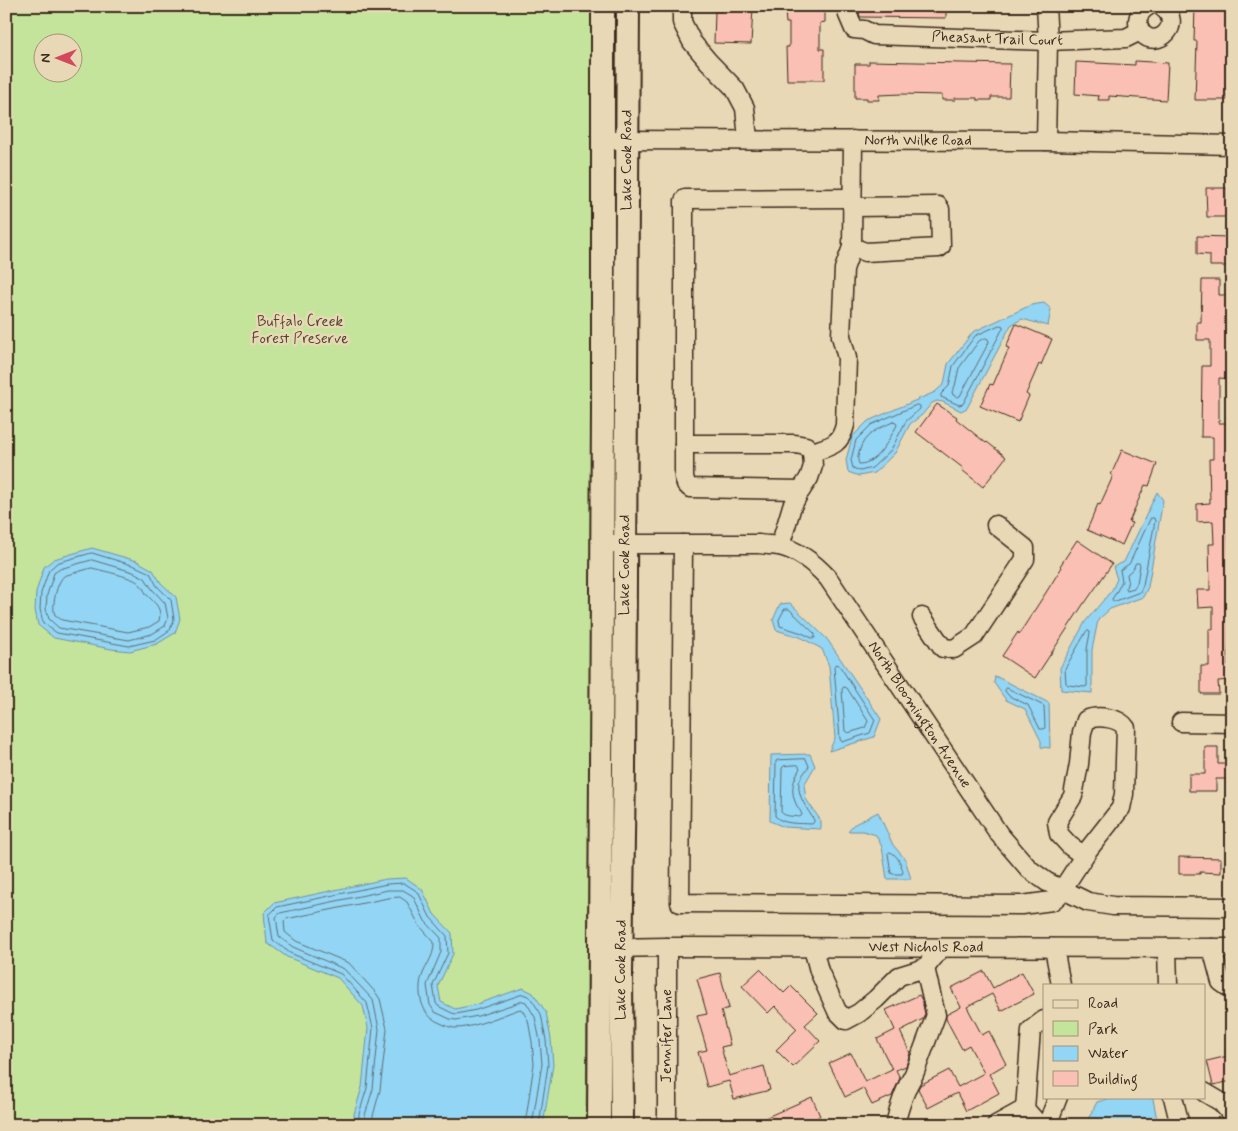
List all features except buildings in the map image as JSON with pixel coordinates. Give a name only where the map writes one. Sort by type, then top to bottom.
[{"type":"main road","name":"Lake Cook Road","points":[[603,6],[602,544],[611,948],[622,1125]]},
{"type":"main road","name":"Lake Cook Road","points":[[599,1125],[624,778],[628,6]]},
{"type":"street","points":[[682,6],[682,22],[692,42],[735,89],[744,108],[748,140]]},
{"type":"street","name":"Pheasant Trail Court","points":[[846,6],[854,29],[864,30],[874,35],[1048,41],[1126,38],[1140,31]]},
{"type":"street","points":[[1046,6],[1048,41],[1046,141]]},
{"type":"street","points":[[1148,6],[1141,11],[1138,17],[1138,24],[1140,31],[1145,36],[1151,38],[1158,38],[1169,30],[1170,16],[1161,6]]},
{"type":"street","name":"North Wilke Road","points":[[604,140],[1046,141],[1232,145]]},
{"type":"street","points":[[812,452],[835,444],[843,434],[845,425],[847,358],[842,336],[843,288],[844,269],[852,247],[853,140]]},
{"type":"street","points":[[801,490],[690,488],[686,484],[684,477],[684,201],[685,199],[852,202],[938,206],[940,209],[941,246],[939,248],[865,252],[852,247]]},
{"type":"street","points":[[684,444],[795,444],[806,446],[812,452],[813,466],[809,478],[792,506],[780,546]]},
{"type":"street","points":[[922,617],[943,648],[954,649],[974,636],[1025,559],[1025,548],[996,524]]},
{"type":"street","name":"North Bloomington Avenue","points":[[602,544],[759,544],[780,546],[804,556],[828,578],[999,834],[1029,869],[1047,882],[1088,902],[1114,906],[1232,907]]},
{"type":"street","points":[[684,544],[680,902],[1022,905],[1052,901],[1058,896],[1085,855],[1121,808],[1124,794],[1126,728],[1122,723],[1114,719],[1092,717],[1086,720],[1082,732],[1073,796],[1057,822],[1059,834],[1070,846],[1085,855]]},
{"type":"street","points":[[1181,722],[1232,723]]},
{"type":"street","name":"Jennifer Lane","points":[[667,947],[667,1125]]},
{"type":"street","name":"West Nichols Road","points":[[611,948],[1232,948]]},
{"type":"street","points":[[813,948],[819,972],[837,1011],[846,1020],[859,1013],[876,999],[899,976],[925,968],[941,948]]},
{"type":"street","points":[[1054,948],[1061,984]]},
{"type":"street","points":[[1167,948],[1168,984]]},
{"type":"street","points":[[1212,948],[1221,982],[1232,986]]},
{"type":"street","points":[[895,1125],[936,1015],[925,968]]},
{"type":"street","points":[[1039,1125],[1025,1109],[1031,1030],[1043,1021]]},
{"type":"street","points":[[1206,1093],[1221,1102],[1232,1115]]},
{"type":"street","points":[[1047,1125],[1058,1098]]},
{"type":"street","points":[[1172,1098],[1180,1125]]},
{"type":"street","points":[[996,1125],[1025,1109]]},
{"type":"green space","name":"Buffalo Creek Forest Preserve","points":[[6,6],[596,6],[586,1125],[6,1125]]},
{"type":"water","points":[[1044,303],[1051,309],[1048,326],[1022,319],[1011,325],[967,408],[961,411],[943,402],[937,401],[932,403],[922,415],[910,424],[895,453],[874,473],[859,476],[848,472],[846,460],[852,437],[868,421],[935,392],[944,384],[948,364],[973,332],[1031,305]]},
{"type":"water","points":[[1157,492],[1163,500],[1148,587],[1143,597],[1110,609],[1098,620],[1092,650],[1092,693],[1061,690],[1060,668],[1085,622],[1112,590],[1117,579],[1113,567],[1124,562]]},
{"type":"water","points":[[92,548],[137,561],[153,570],[161,583],[176,597],[180,619],[175,633],[157,644],[130,651],[54,638],[38,625],[35,610],[36,592],[44,567],[54,559]]},
{"type":"water","points":[[790,603],[827,639],[881,719],[874,737],[829,751],[835,738],[829,666],[822,649],[800,637],[776,630],[773,620],[780,604]]},
{"type":"water","points":[[995,676],[1049,703],[1050,748],[1041,747],[1041,741],[1025,709],[1006,700],[994,683]]},
{"type":"water","points":[[810,754],[815,766],[804,785],[806,799],[821,821],[821,829],[784,827],[770,821],[771,755]]},
{"type":"water","points":[[878,812],[893,845],[905,859],[911,879],[887,879],[882,847],[876,835],[863,831],[848,831],[853,825]]},
{"type":"water","points":[[406,878],[422,889],[434,914],[452,933],[453,954],[438,986],[441,1002],[455,1009],[474,1005],[523,988],[533,993],[546,1012],[553,1065],[543,1125],[355,1125],[354,1114],[362,1087],[368,1028],[363,1006],[338,978],[287,957],[267,943],[264,913],[274,903],[386,879]]},
{"type":"water","points":[[1111,1098],[1152,1098],[1158,1125],[1084,1125],[1097,1102]]}]
